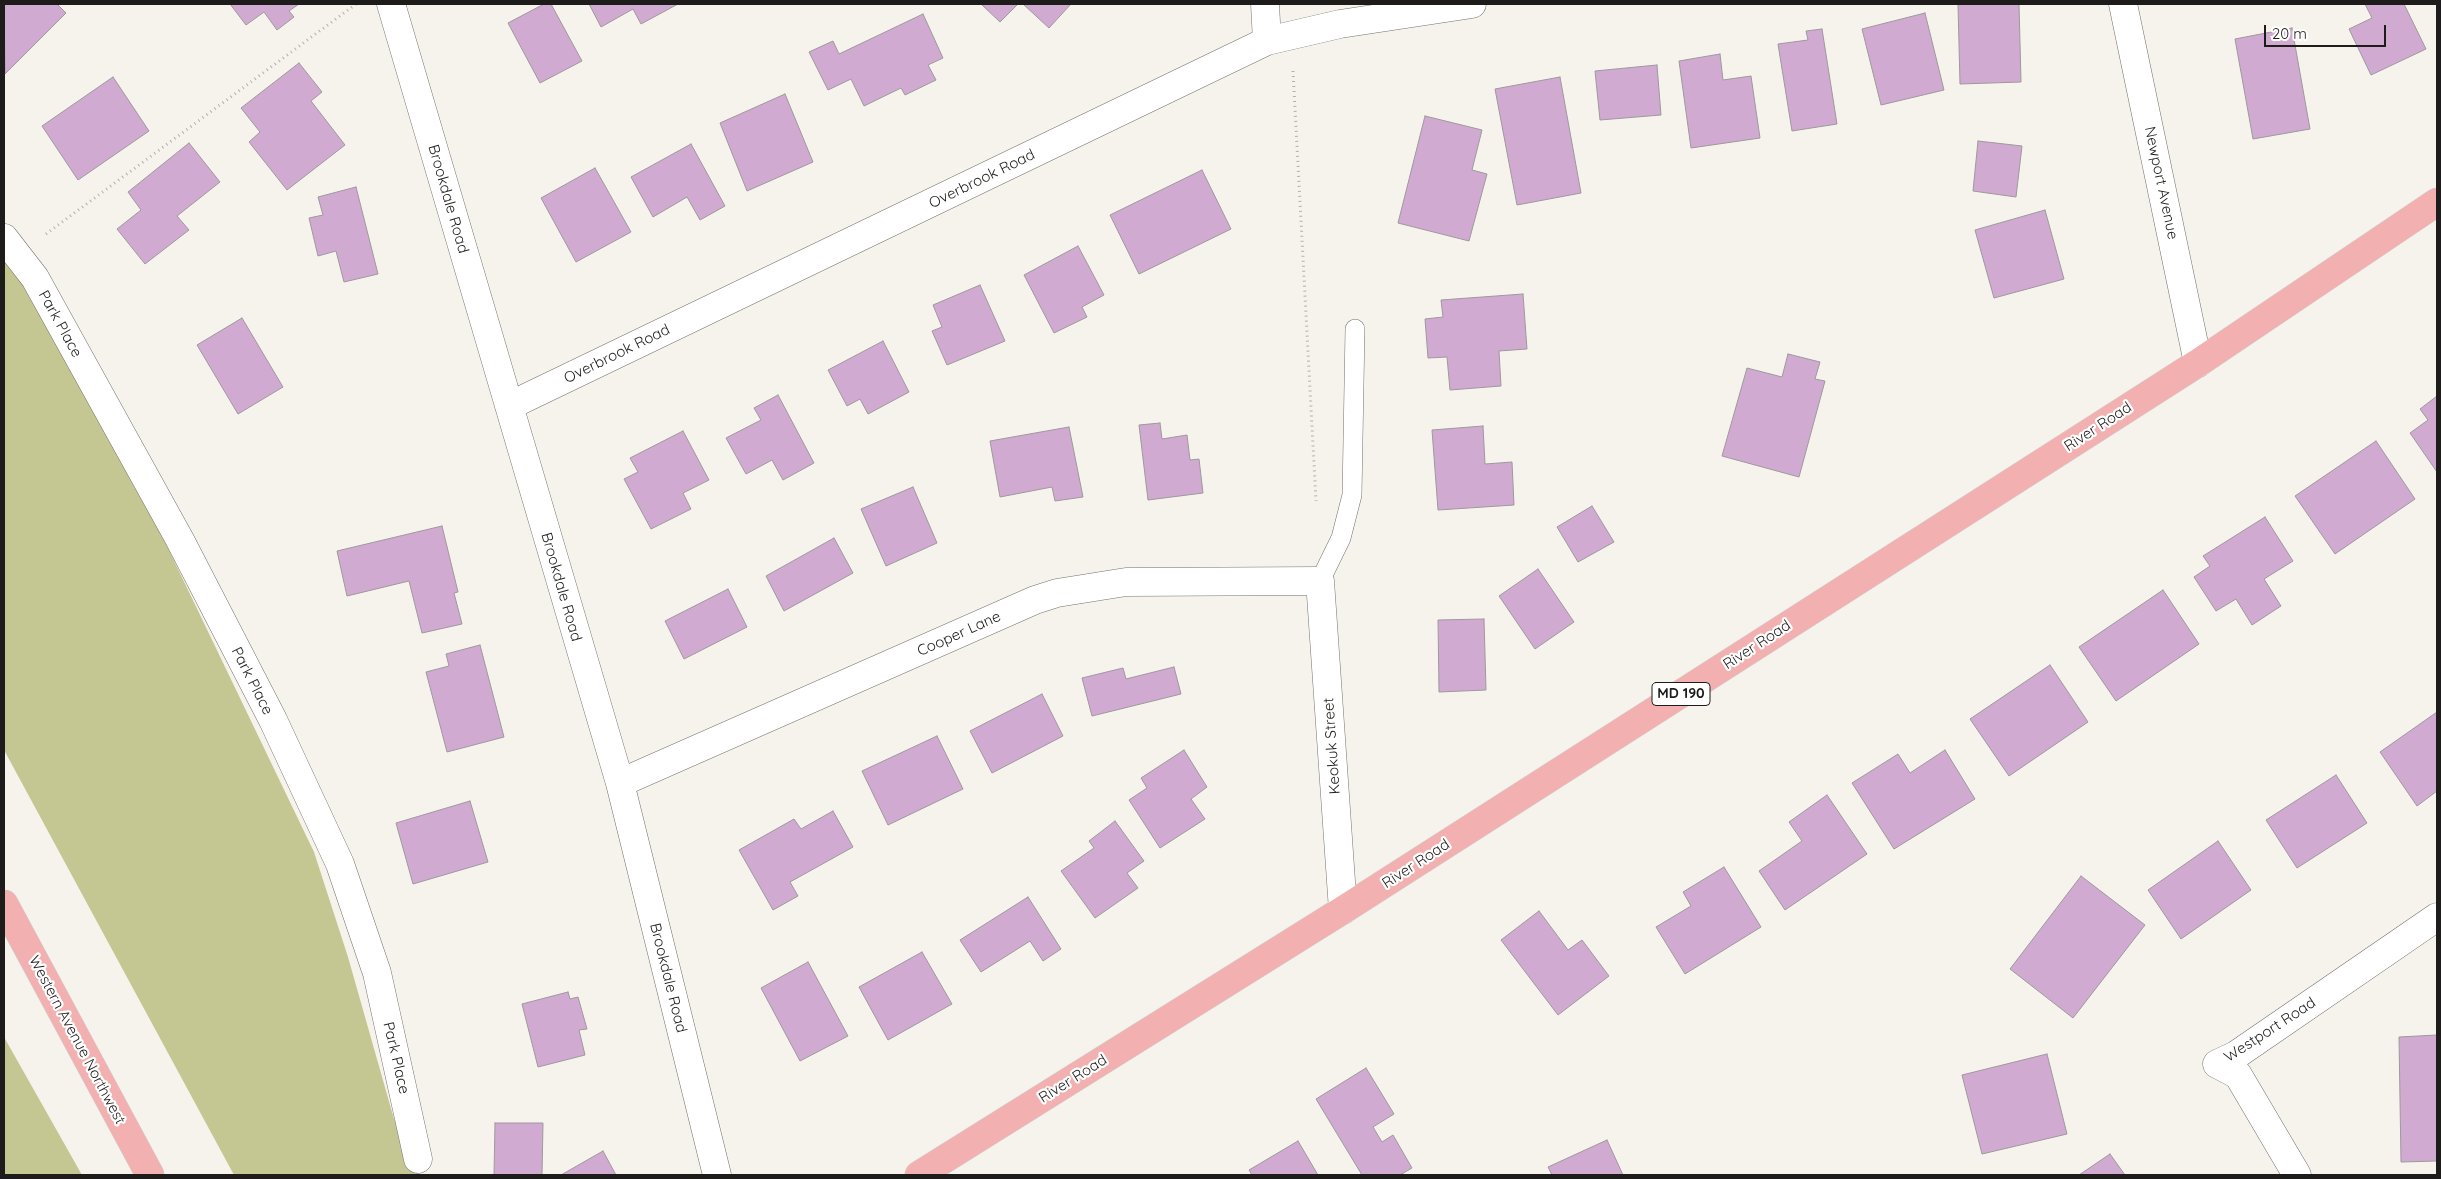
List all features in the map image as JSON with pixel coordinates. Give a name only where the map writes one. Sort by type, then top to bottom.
[{"type":"main road","name":"River Road","points":[[919,1175],[1343,910],[2198,363],[2437,202]]},
{"type":"main road","name":"Western Avenue Northwest","points":[[4,904],[150,1175]]},
{"type":"street","name":"Brookdale Road","points":[[391,4],[620,783],[717,1175]]},
{"type":"street","points":[[1265,4],[1279,38]]},
{"type":"street","name":"Overbrook Road","points":[[510,406],[1279,38],[1340,24],[1472,4]]},
{"type":"street","name":"Newport Avenue","points":[[2123,4],[2198,363]]},
{"type":"street","name":"Park Place","points":[[4,238],[35,278],[180,540],[272,720],[340,864],[377,974],[418,1159]]},
{"type":"street","name":"Cooper Lane","points":[[620,783],[1035,600],[1057,593],[1126,582],[1320,581]]},
{"type":"street","name":"Keokuk Street","points":[[1320,581],[1343,910]]},
{"type":"street","name":"Westport Road","points":[[2297,1175],[2238,1075],[2218,1064],[2236,1055],[2437,917]]},
{"type":"lane","points":[[1320,581],[1341,538],[1352,495],[1355,329]]},
{"type":"path","points":[[56,227],[356,4]]},
{"type":"path","points":[[1279,38],[1316,502]]},
{"type":"green space","points":[[4,259],[24,279],[152,515],[314,852],[348,957],[394,1119],[419,1175],[234,1175],[4,750]]},
{"type":"green space","points":[[4,1037],[82,1175],[4,1175]]},
{"type":"building","points":[[4,4],[57,4],[66,13],[5,74]]},
{"type":"building","points":[[230,4],[299,4],[289,11],[294,17],[277,30],[264,12],[246,25]]},
{"type":"building","points":[[544,4],[551,4],[582,61],[540,83],[508,23]]},
{"type":"building","points":[[589,4],[678,4],[641,24],[633,9],[601,27]]},
{"type":"building","points":[[981,4],[1018,4],[1000,22]]},
{"type":"building","points":[[1023,4],[1071,4],[1049,28]]},
{"type":"building","points":[[1958,4],[2019,4],[2021,82],[1960,84]]},
{"type":"building","points":[[2365,4],[2404,4],[2426,49],[2371,75],[2349,29],[2372,18]]},
{"type":"building","points":[[1925,13],[1944,90],[1881,105],[1862,29]]},
{"type":"building","points":[[923,14],[943,58],[928,65],[936,80],[905,95],[901,88],[864,106],[851,79],[828,90],[809,52],[833,41],[839,54]]},
{"type":"building","points":[[2292,28],[2310,129],[2253,139],[2235,39]]},
{"type":"building","points":[[1822,29],[1837,124],[1792,131],[1778,44],[1808,40],[1806,31]]},
{"type":"building","points":[[1720,54],[1723,80],[1751,76],[1760,138],[1691,148],[1679,61]]},
{"type":"building","points":[[299,63],[322,92],[311,101],[345,145],[287,190],[249,142],[260,132],[241,108]]},
{"type":"building","points":[[1657,65],[1661,115],[1600,120],[1595,71]]},
{"type":"building","points":[[113,77],[149,131],[78,180],[42,126]]},
{"type":"building","points":[[1560,77],[1581,193],[1517,205],[1495,89]]},
{"type":"building","points":[[785,94],[813,162],[747,191],[720,123]]},
{"type":"building","points":[[1425,116],[1482,130],[1472,170],[1487,174],[1469,241],[1398,223]]},
{"type":"building","points":[[1978,141],[2022,146],[2016,197],[1973,191]]},
{"type":"building","points":[[189,143],[220,182],[177,216],[189,230],[145,264],[117,229],[141,210],[128,192]]},
{"type":"building","points":[[691,144],[725,206],[700,220],[687,197],[653,217],[631,177]]},
{"type":"building","points":[[595,168],[631,232],[576,262],[541,198]]},
{"type":"building","points":[[1202,170],[1231,229],[1139,274],[1110,215]]},
{"type":"building","points":[[356,187],[378,274],[344,282],[336,251],[318,256],[309,218],[323,215],[318,197]]},
{"type":"building","points":[[2045,210],[2064,279],[1994,298],[1975,230]]},
{"type":"building","points":[[1078,246],[1104,295],[1082,307],[1087,317],[1054,333],[1024,275]]},
{"type":"building","points":[[980,285],[1005,341],[947,365],[932,331],[942,327],[933,305]]},
{"type":"building","points":[[1523,294],[1527,349],[1499,351],[1501,386],[1450,390],[1447,357],[1428,358],[1425,319],[1443,317],[1441,300]]},
{"type":"building","points":[[242,318],[283,387],[238,414],[197,345]]},
{"type":"building","points":[[883,341],[909,392],[868,414],[860,399],[847,406],[828,370]]},
{"type":"building","points":[[1788,354],[1820,362],[1815,379],[1825,381],[1799,477],[1722,456],[1747,368],[1782,377]]},
{"type":"building","points":[[778,395],[814,463],[783,480],[772,460],[746,474],[726,438],[761,420],[754,408]]},
{"type":"building","points":[[2437,396],[2437,472],[2410,433],[2428,420],[2420,409]]},
{"type":"building","points":[[1160,423],[1162,439],[1187,435],[1190,460],[1199,459],[1203,493],[1148,500],[1139,425]]},
{"type":"building","points":[[1483,426],[1485,464],[1512,462],[1514,505],[1438,510],[1432,430]]},
{"type":"building","points":[[1069,427],[1083,497],[1055,501],[1052,487],[1000,497],[990,441]]},
{"type":"building","points":[[683,431],[709,480],[683,493],[691,509],[651,529],[624,479],[638,472],[630,458]]},
{"type":"building","points":[[2376,441],[2415,499],[2335,554],[2295,496]]},
{"type":"building","points":[[913,487],[937,543],[886,566],[861,509]]},
{"type":"building","points":[[1592,506],[1614,542],[1578,562],[1557,527]]},
{"type":"building","points":[[2265,517],[2293,561],[2264,579],[2281,606],[2252,625],[2236,599],[2216,611],[2194,577],[2210,566],[2203,556]]},
{"type":"building","points":[[442,526],[458,592],[454,593],[462,624],[422,633],[409,581],[347,596],[337,551]]},
{"type":"building","points":[[834,538],[853,573],[784,611],[766,576]]},
{"type":"building","points":[[1538,569],[1574,622],[1535,649],[1499,596]]},
{"type":"building","points":[[728,589],[747,627],[684,659],[665,621]]},
{"type":"building","points":[[2163,590],[2199,644],[2116,701],[2079,647]]},
{"type":"building","points":[[1484,619],[1486,690],[1439,692],[1438,620]]},
{"type":"building","points":[[480,645],[504,737],[447,752],[426,672],[449,666],[446,654]]},
{"type":"building","points":[[2050,665],[2088,722],[2009,776],[1970,719]]},
{"type":"building","points":[[1174,667],[1181,694],[1092,716],[1082,678],[1123,668],[1126,679]]},
{"type":"building","points":[[1042,694],[1063,736],[992,773],[970,731]]},
{"type":"building","points":[[2437,712],[2437,791],[2417,806],[2380,752]]},
{"type":"building","points":[[937,736],[963,789],[888,825],[862,771]]},
{"type":"building","points":[[1184,750],[1207,787],[1191,799],[1205,819],[1160,848],[1129,800],[1147,788],[1141,778]]},
{"type":"building","points":[[1945,750],[1975,799],[1894,849],[1852,783],[1898,754],[1910,773]]},
{"type":"building","points":[[2336,775],[2367,823],[2297,868],[2266,820]]},
{"type":"building","points":[[1827,795],[1867,854],[1785,910],[1759,871],[1802,841],[1789,822]]},
{"type":"building","points":[[470,801],[488,862],[413,884],[396,823]]},
{"type":"building","points":[[833,811],[853,847],[790,882],[798,896],[773,910],[739,850],[794,819],[801,829]]},
{"type":"building","points":[[1115,821],[1144,861],[1127,873],[1138,888],[1095,918],[1061,871],[1094,848],[1089,841]]},
{"type":"building","points":[[2218,841],[2251,890],[2181,939],[2148,890]]},
{"type":"building","points":[[1724,867],[1761,927],[1685,974],[1656,927],[1691,906],[1683,892]]},
{"type":"building","points":[[2081,876],[2145,925],[2073,1018],[2010,969]]},
{"type":"building","points":[[1028,897],[1061,949],[1043,961],[1030,941],[981,972],[960,940]]},
{"type":"building","points":[[1539,911],[1568,950],[1582,940],[1609,976],[1558,1015],[1501,940]]},
{"type":"building","points":[[922,952],[952,1004],[888,1040],[859,987]]},
{"type":"building","points":[[808,962],[848,1036],[800,1061],[761,988]]},
{"type":"building","points":[[568,992],[570,999],[578,997],[587,1029],[579,1030],[585,1055],[538,1067],[522,1004]]},
{"type":"building","points":[[2437,1035],[2437,1161],[2401,1162],[2399,1037]]},
{"type":"building","points":[[2047,1054],[2067,1134],[1982,1154],[1962,1075]]},
{"type":"building","points":[[1366,1068],[1394,1114],[1373,1127],[1382,1142],[1393,1135],[1412,1168],[1400,1175],[1362,1175],[1316,1099]]},
{"type":"building","points":[[495,1123],[543,1123],[542,1175],[494,1175]]},
{"type":"building","points":[[1607,1140],[1623,1175],[1552,1175],[1548,1167]]},
{"type":"building","points":[[1298,1141],[1318,1175],[1252,1175],[1249,1170]]},
{"type":"building","points":[[603,1151],[616,1175],[561,1175]]},
{"type":"building","points":[[2110,1154],[2125,1175],[2079,1175]]}]
